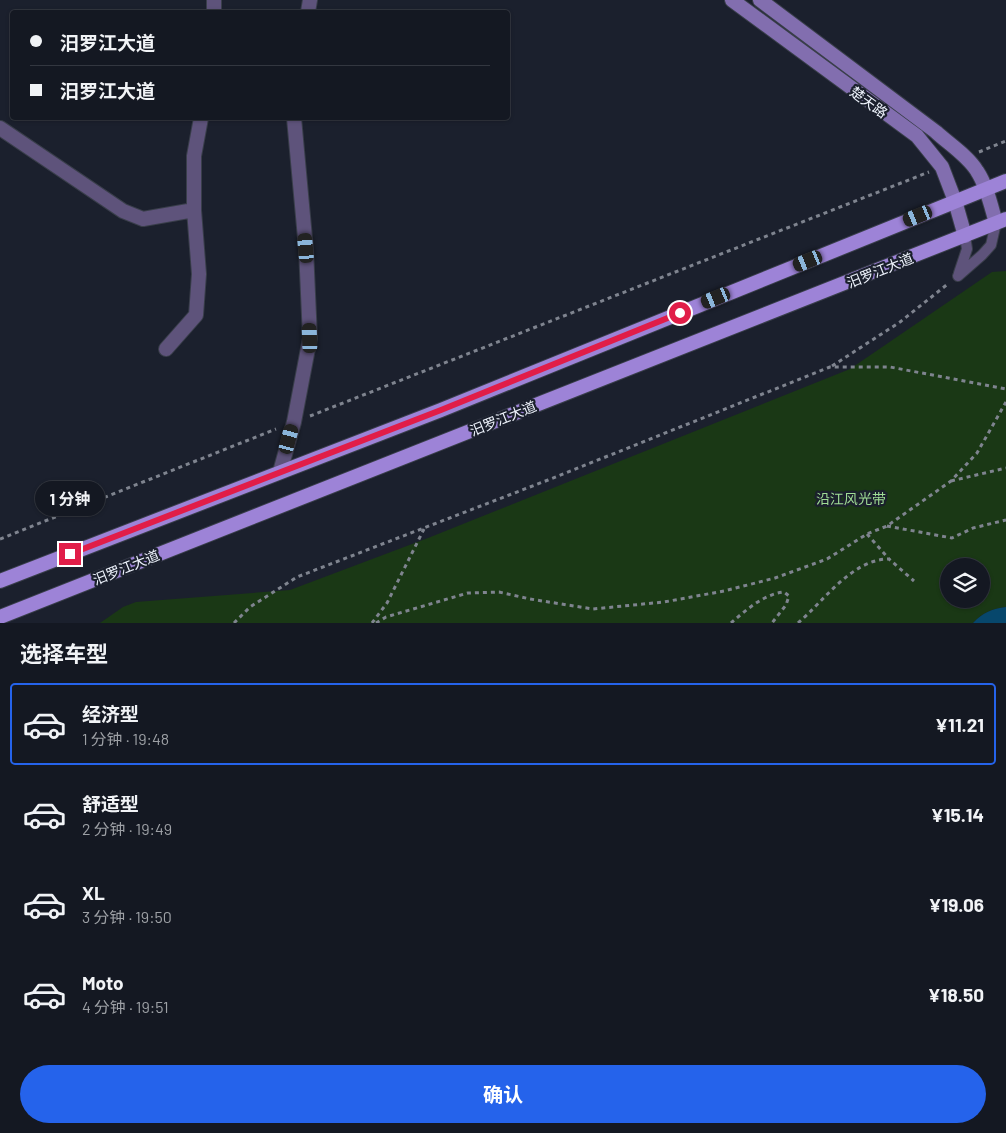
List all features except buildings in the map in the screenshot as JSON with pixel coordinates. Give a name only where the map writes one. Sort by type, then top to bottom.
[{"type":"main road","name":"楚天路","points":[[732,0],[917,136],[942,167],[955,201],[965,236]]},
{"type":"main road","name":"楚天路","points":[[760,0],[936,132],[965,158],[976,170],[1001,221]]},
{"type":"main road","points":[[0,581],[450,406],[1006,181]]},
{"type":"main road","name":"汨罗江大道","points":[[0,616],[1001,221]]},
{"type":"street","points":[[166,349],[196,315],[199,274],[194,210],[194,156],[201,120]]},
{"type":"street","points":[[280,472],[294,422],[310,338],[306,248],[294,120]]},
{"type":"street","points":[[0,128],[122,211],[143,218],[194,210]]},
{"type":"lane","points":[[958,276],[991,245],[1001,221]]},
{"type":"lane","points":[[958,276],[967,249],[965,236]]},
{"type":"path","points":[[965,158],[1006,141]]},
{"type":"path","points":[[0,539],[942,167]]},
{"type":"path","points":[[234,623],[250,607],[297,578],[830,367],[900,322],[958,276]]},
{"type":"path","points":[[830,367],[890,367],[1006,388]]},
{"type":"path","points":[[376,623],[386,616],[468,593],[499,592],[593,609],[664,602],[715,593],[775,578],[827,559],[867,534],[887,526],[950,481],[977,453],[1006,402]]},
{"type":"path","points":[[950,481],[1006,468]]},
{"type":"path","points":[[887,526],[952,538],[973,528],[1006,520]]},
{"type":"path","points":[[372,623],[387,603],[424,529]]},
{"type":"path","points":[[867,534],[889,559],[914,581]]},
{"type":"path","points":[[798,623],[830,592],[867,562],[889,559]]},
{"type":"path","points":[[731,623],[753,605],[773,593],[784,592],[789,596],[786,605],[772,623]]},
{"type":"green space","name":"沿江风光带","points":[[1006,271],[1006,607],[988,612],[980,616],[973,623],[100,623],[123,607],[136,602],[290,590],[428,538],[850,369],[992,272]]},
{"type":"water","points":[[1006,607],[1006,623],[973,623],[980,616],[988,612]]},
{"type":"route","points":[[70,554],[441,410],[680,313]]}]
